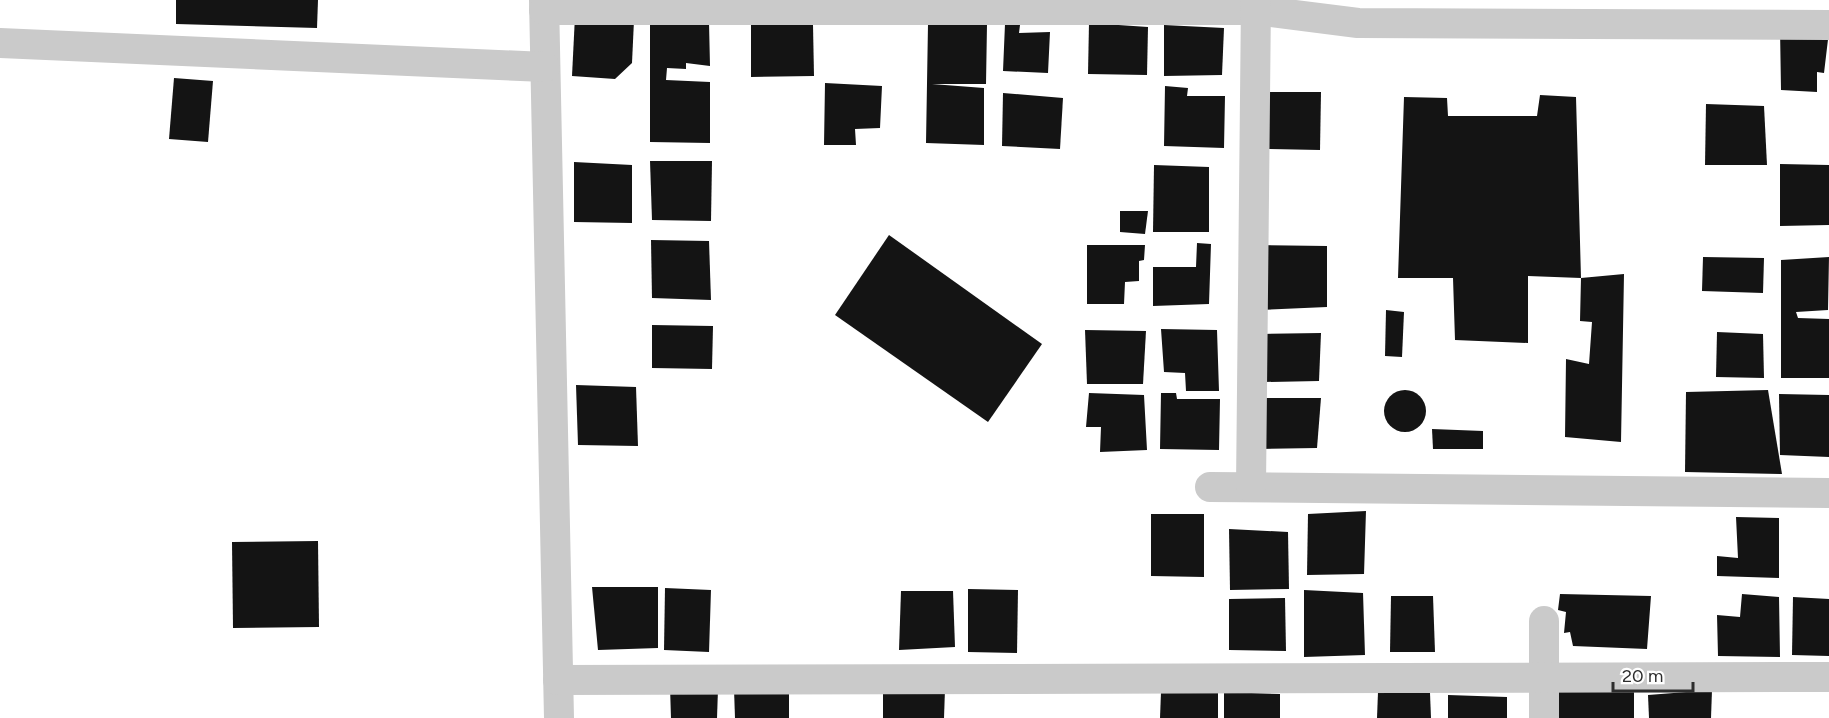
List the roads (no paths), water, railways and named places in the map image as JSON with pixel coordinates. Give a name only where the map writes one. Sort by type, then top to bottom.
[{"type":"street","points":[[559,718],[544,5],[1256,5],[1358,23],[1829,25]]},
{"type":"street","points":[[1251,488],[1256,5]]},
{"type":"street","points":[[0,43],[545,67]]},
{"type":"street","points":[[1210,487],[1829,493]]},
{"type":"street","points":[[1544,621],[1544,718]]},
{"type":"street","points":[[558,680],[1829,677]]}]
